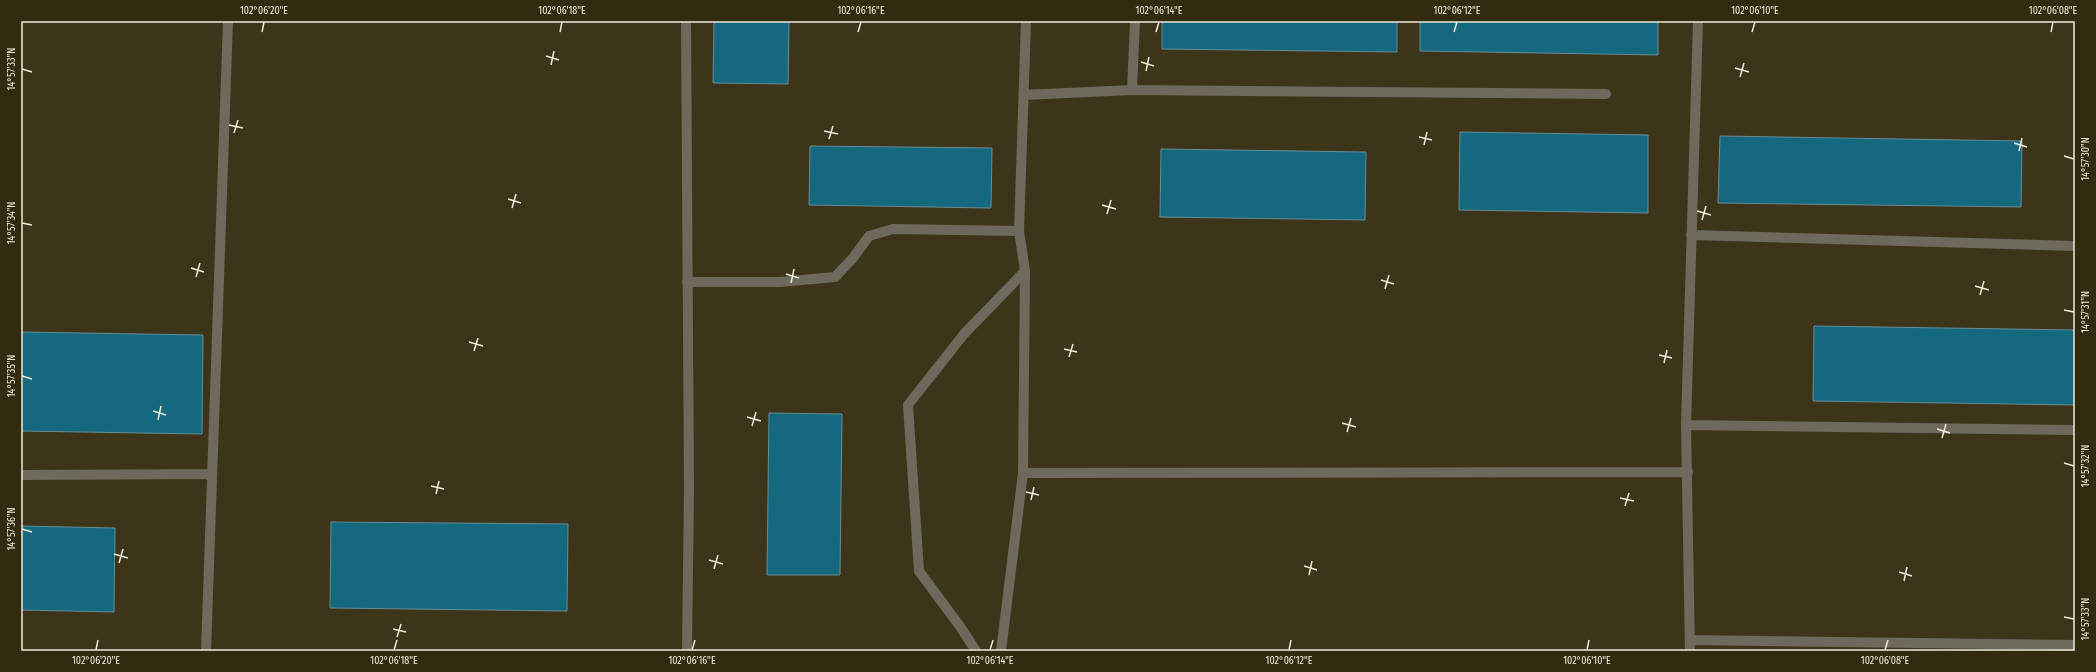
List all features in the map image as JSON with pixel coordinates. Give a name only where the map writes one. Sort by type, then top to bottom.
[{"type":"lane","points":[[206,651],[228,21]]},
{"type":"lane","points":[[686,21],[688,282],[687,651]]},
{"type":"lane","points":[[1001,651],[1023,473],[1025,271],[1019,231],[1026,21]]},
{"type":"lane","points":[[1132,90],[1134,21]]},
{"type":"lane","points":[[1690,651],[1686,425],[1698,21]]},
{"type":"lane","points":[[1024,95],[1132,90],[1606,94]]},
{"type":"lane","points":[[688,282],[780,282],[835,277],[853,258],[869,236],[893,229],[1019,231]]},
{"type":"lane","points":[[1691,235],[2075,246]]},
{"type":"lane","points":[[976,651],[959,625],[919,571],[908,405],[964,334],[1025,271]]},
{"type":"lane","points":[[1686,425],[2075,430]]},
{"type":"lane","points":[[1023,473],[1688,472]]},
{"type":"lane","points":[[21,475],[212,474]]},
{"type":"lane","points":[[1690,640],[2075,645]]},
{"type":"building","points":[[714,21],[789,21],[788,84],[713,83]]},
{"type":"building","points":[[1162,21],[1397,21],[1397,52],[1162,49]]},
{"type":"building","points":[[1420,21],[1658,21],[1658,55],[1420,51]]},
{"type":"building","points":[[1460,132],[1648,135],[1648,213],[1459,210]]},
{"type":"building","points":[[1720,136],[2022,141],[2021,207],[1718,203]]},
{"type":"building","points":[[810,146],[992,148],[991,208],[809,205]]},
{"type":"building","points":[[1161,149],[1366,152],[1365,220],[1160,217]]},
{"type":"building","points":[[1814,326],[2075,330],[2075,405],[1813,401]]},
{"type":"building","points":[[21,332],[203,335],[202,434],[21,431]]},
{"type":"building","points":[[769,413],[842,414],[840,575],[767,575]]},
{"type":"building","points":[[331,522],[568,524],[567,611],[330,608]]},
{"type":"building","points":[[21,526],[115,528],[114,612],[21,610]]}]
